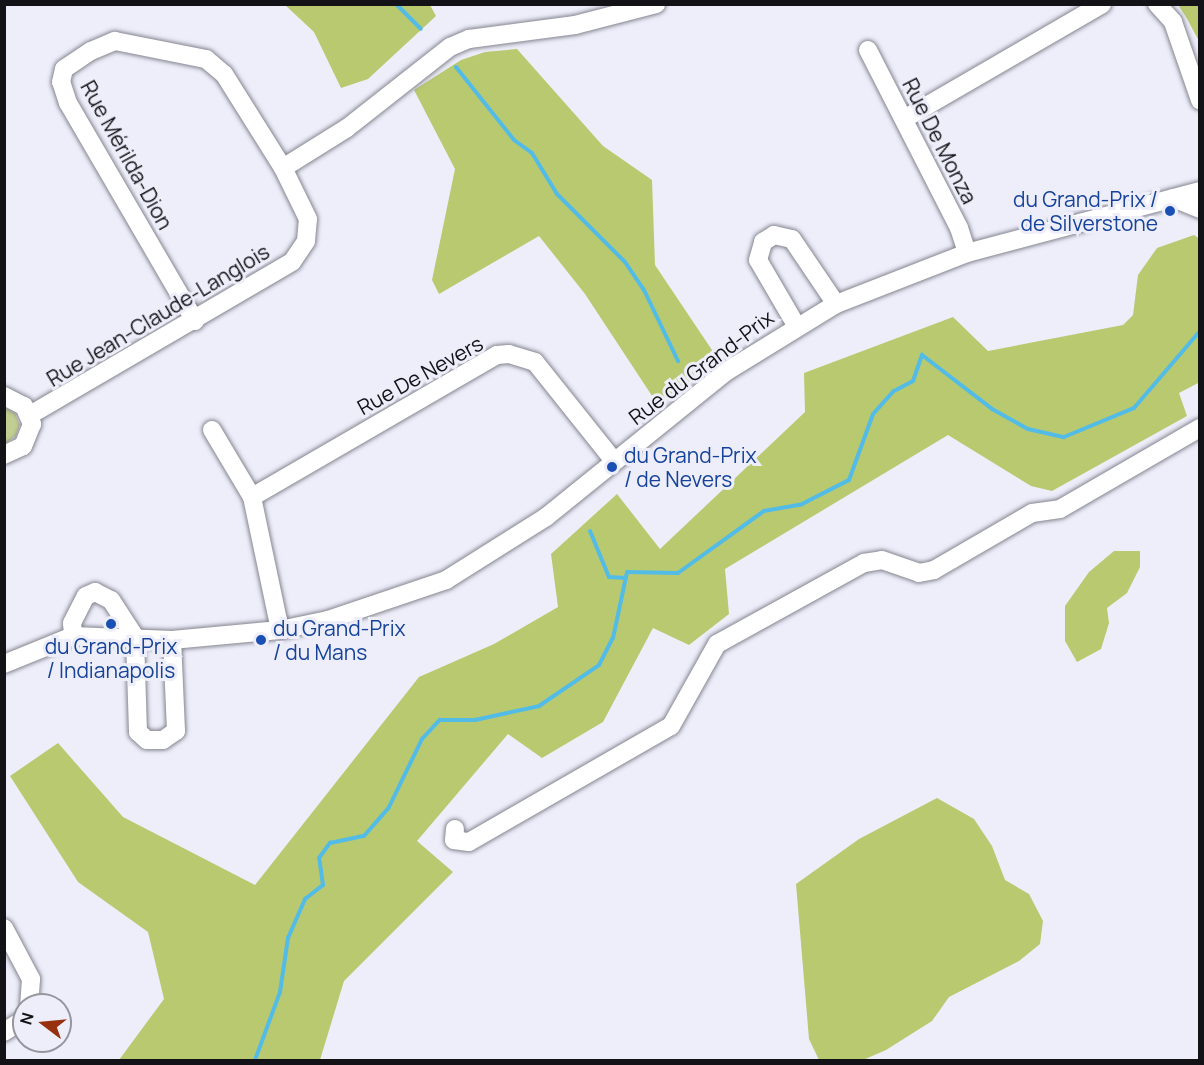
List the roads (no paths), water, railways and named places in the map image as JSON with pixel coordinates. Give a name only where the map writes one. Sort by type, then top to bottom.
[{"type":"street","points":[[283,168],[347,128],[432,59],[460,42],[575,25],[656,4]]},
{"type":"street","points":[[904,118],[1102,4]]},
{"type":"street","points":[[1157,4],[1173,22],[1200,99]]},
{"type":"street","name":"Rue Mérilda-Dion","points":[[195,321],[68,103],[62,86],[64,69],[91,51],[115,41],[206,59],[224,74],[283,168]]},
{"type":"street","name":"Rue De Monza","points":[[868,50],[959,228],[967,254]]},
{"type":"street","name":"Rue Jean-Claude-Langlois","points":[[30,415],[280,271],[301,250],[308,230],[307,213],[283,168]]},
{"type":"street","name":"Rue du Grand-Prix","points":[[4,664],[73,636],[172,640],[280,630],[328,620],[446,580],[546,517],[726,371],[796,325],[836,304],[967,254],[1200,191]]},
{"type":"street","points":[[1173,198],[1200,209]]},
{"type":"street","points":[[796,325],[758,260],[763,242],[774,235],[792,239],[836,304]]},
{"type":"street","name":"Rue De Nevers","points":[[252,497],[498,355],[509,354],[534,362],[615,462]]},
{"type":"street","points":[[4,396],[19,401],[30,415],[31,430],[27,441],[19,450],[4,455]]},
{"type":"street","points":[[455,829],[454,840],[469,842],[671,726],[717,644],[864,563],[882,560],[919,573],[934,570],[1032,513],[1060,509],[1200,428]]},
{"type":"street","points":[[212,430],[252,497],[280,630]]},
{"type":"street","points":[[73,636],[72,623],[79,603],[94,592],[111,600],[135,637],[138,732],[147,740],[163,740],[176,732],[172,640]]},
{"type":"street","points":[[4,928],[31,979],[30,993]]},
{"type":"waterway","points":[[396,4],[421,29]]},
{"type":"waterway","points":[[456,67],[514,140],[532,153],[557,194],[625,262],[644,290],[678,361]]},
{"type":"waterway","points":[[255,1060],[280,992],[288,938],[305,899],[323,885],[319,858],[330,843],[364,836],[389,807],[422,739],[440,720],[475,720],[539,706],[599,665],[613,638],[627,572],[678,573],[764,511],[802,504],[849,480],[873,414],[894,391],[913,381],[922,355],[992,409],[1028,429],[1064,437],[1134,408],[1200,331]]},
{"type":"waterway","points":[[590,531],[609,577],[626,578]]},
{"type":"place","name":"du Grand-Prix / de Silverstone","points":[[1170,211]]},
{"type":"place","name":"du Grand-Prix / de Nevers","points":[[612,467]]},
{"type":"place","name":"du Grand-Prix / Indianapolis","points":[[111,624]]},
{"type":"place","name":"du Grand-Prix / du Mans","points":[[261,640]]}]
